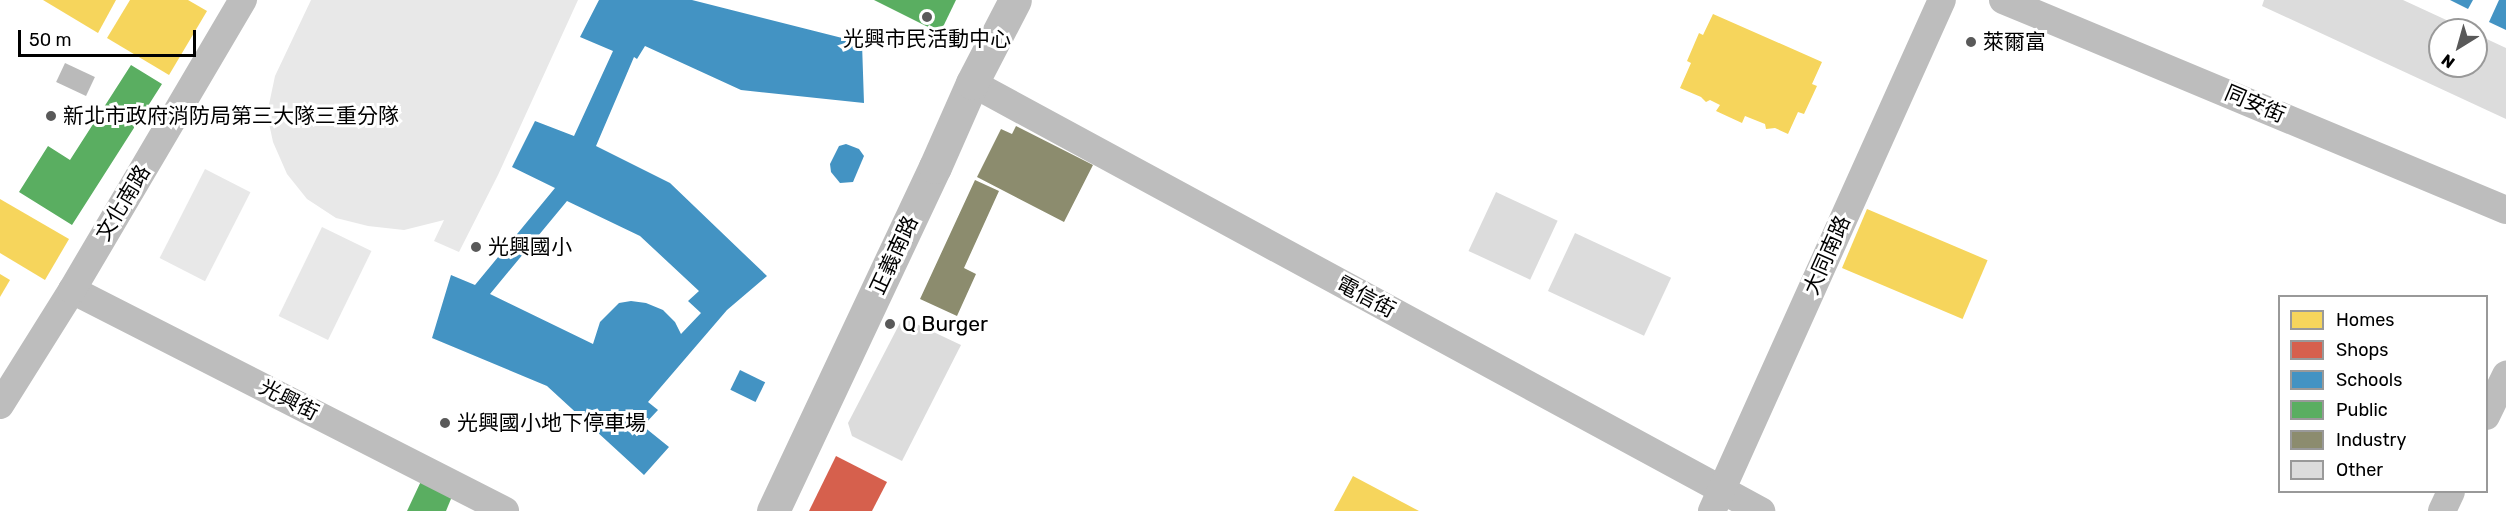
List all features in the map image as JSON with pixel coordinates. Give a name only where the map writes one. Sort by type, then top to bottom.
[{"type":"street","name":"文化南路","points":[[0,405],[72,290],[243,0]]},
{"type":"street","name":"正義南路","points":[[773,511],[936,167],[972,82],[1014,0]]},
{"type":"street","name":"大同南路","points":[[1716,500],[1942,0]]},
{"type":"street","name":"同安街","points":[[2002,0],[2506,210]]},
{"type":"street","name":"電信街","points":[[972,82],[1716,500],[1761,511]]},
{"type":"street","name":"光興街","points":[[72,290],[506,511]]},
{"type":"street","points":[[2488,414],[2506,375]]},
{"type":"street","points":[[2442,511],[2451,493]]},
{"type":"shaded area","points":[[311,0],[578,0],[498,175],[459,252],[434,241],[444,220],[404,230],[368,226],[336,218],[307,199],[287,174],[273,142],[267,114],[275,76]]},
{"type":"shaded area","points":[[65,63],[95,77],[86,96],[56,82]]},
{"type":"shaded area","points":[[205,169],[250,192],[205,281],[160,258]]},
{"type":"shaded area","points":[[322,227],[371,251],[328,340],[279,316]]},
{"type":"building: Homes","points":[[43,0],[116,0],[98,33]]},
{"type":"building: Homes","points":[[130,0],[188,0],[207,11],[169,75],[107,38]]},
{"type":"building: Homes","points":[[1713,14],[1822,62],[1812,84],[1817,86],[1804,114],[1798,112],[1788,134],[1775,128],[1766,129],[1765,124],[1745,116],[1742,123],[1716,111],[1720,105],[1710,100],[1706,102],[1701,97],[1680,88],[1691,63],[1687,61],[1699,33],[1703,35]]},
{"type":"building: Homes","points":[[0,199],[69,239],[45,280],[0,253]]},
{"type":"building: Homes","points":[[1867,209],[1988,260],[1963,319],[1842,268]]},
{"type":"building: Homes","points":[[0,274],[10,280],[0,297]]},
{"type":"building: Homes","points":[[1353,476],[1419,511],[1334,511]]},
{"type":"building: Shops","points":[[836,456],[887,482],[872,511],[809,511]]},
{"type":"building: Schools","points":[[599,0],[692,0],[862,43],[864,103],[741,90],[645,46],[637,59],[634,57],[596,146],[670,183],[767,276],[727,310],[648,402],[658,410],[643,426],[669,447],[644,475],[547,386],[432,338],[451,275],[475,285],[555,188],[512,167],[535,121],[574,136],[613,51],[580,37]],"holes":[[[567,201],[640,236],[699,291],[688,301],[701,313],[681,334],[675,322],[663,310],[646,303],[631,301],[619,303],[600,322],[593,344],[490,294]]]},
{"type":"building: Schools","points":[[2450,0],[2473,0],[2468,9]]},
{"type":"building: Schools","points":[[2499,0],[2506,0],[2506,30],[2489,22]]},
{"type":"building: Schools","points":[[846,144],[859,149],[864,156],[853,182],[840,183],[831,172],[830,164],[839,146]]},
{"type":"building: Schools","points":[[740,370],[765,382],[756,402],[730,390]]},
{"type":"building: Public","name":"光興市民活動中心","points":[[874,0],[956,0],[940,33]]},
{"type":"building: Public","points":[[131,65],[162,84],[72,225],[19,192],[48,146],[70,160]]},
{"type":"building: Public","points":[[422,479],[453,494],[446,511],[407,511]]},
{"type":"building: Industry","points":[[1016,126],[1093,165],[1064,222],[977,177],[1001,129],[1012,134]]},
{"type":"building: Industry","points":[[975,180],[999,191],[964,268],[976,274],[957,316],[920,299]]},
{"type":"building: Other","points":[[2264,0],[2403,0],[2442,18],[2428,18],[2428,78],[2488,78],[2488,40],[2506,48],[2506,119],[2262,6]]},
{"type":"building: Other","points":[[1496,192],[1558,221],[1530,280],[1469,251]]},
{"type":"building: Other","points":[[1575,233],[1671,278],[1644,336],[1548,291]]},
{"type":"building: Other","points":[[906,319],[961,345],[902,461],[852,436],[848,423],[901,321]]},
{"type":"place","name":"光興市民活動中心","points":[[927,17]]},
{"type":"place","name":"萊爾富","points":[[1971,42]]},
{"type":"place","name":"新北市政府消防局第三大隊三重分隊","points":[[51,116]]},
{"type":"place","name":"光興國小","points":[[476,247]]},
{"type":"place","name":"Q Burger","points":[[890,324]]},
{"type":"place","name":"光興國小地下停車場","points":[[445,423]]}]
